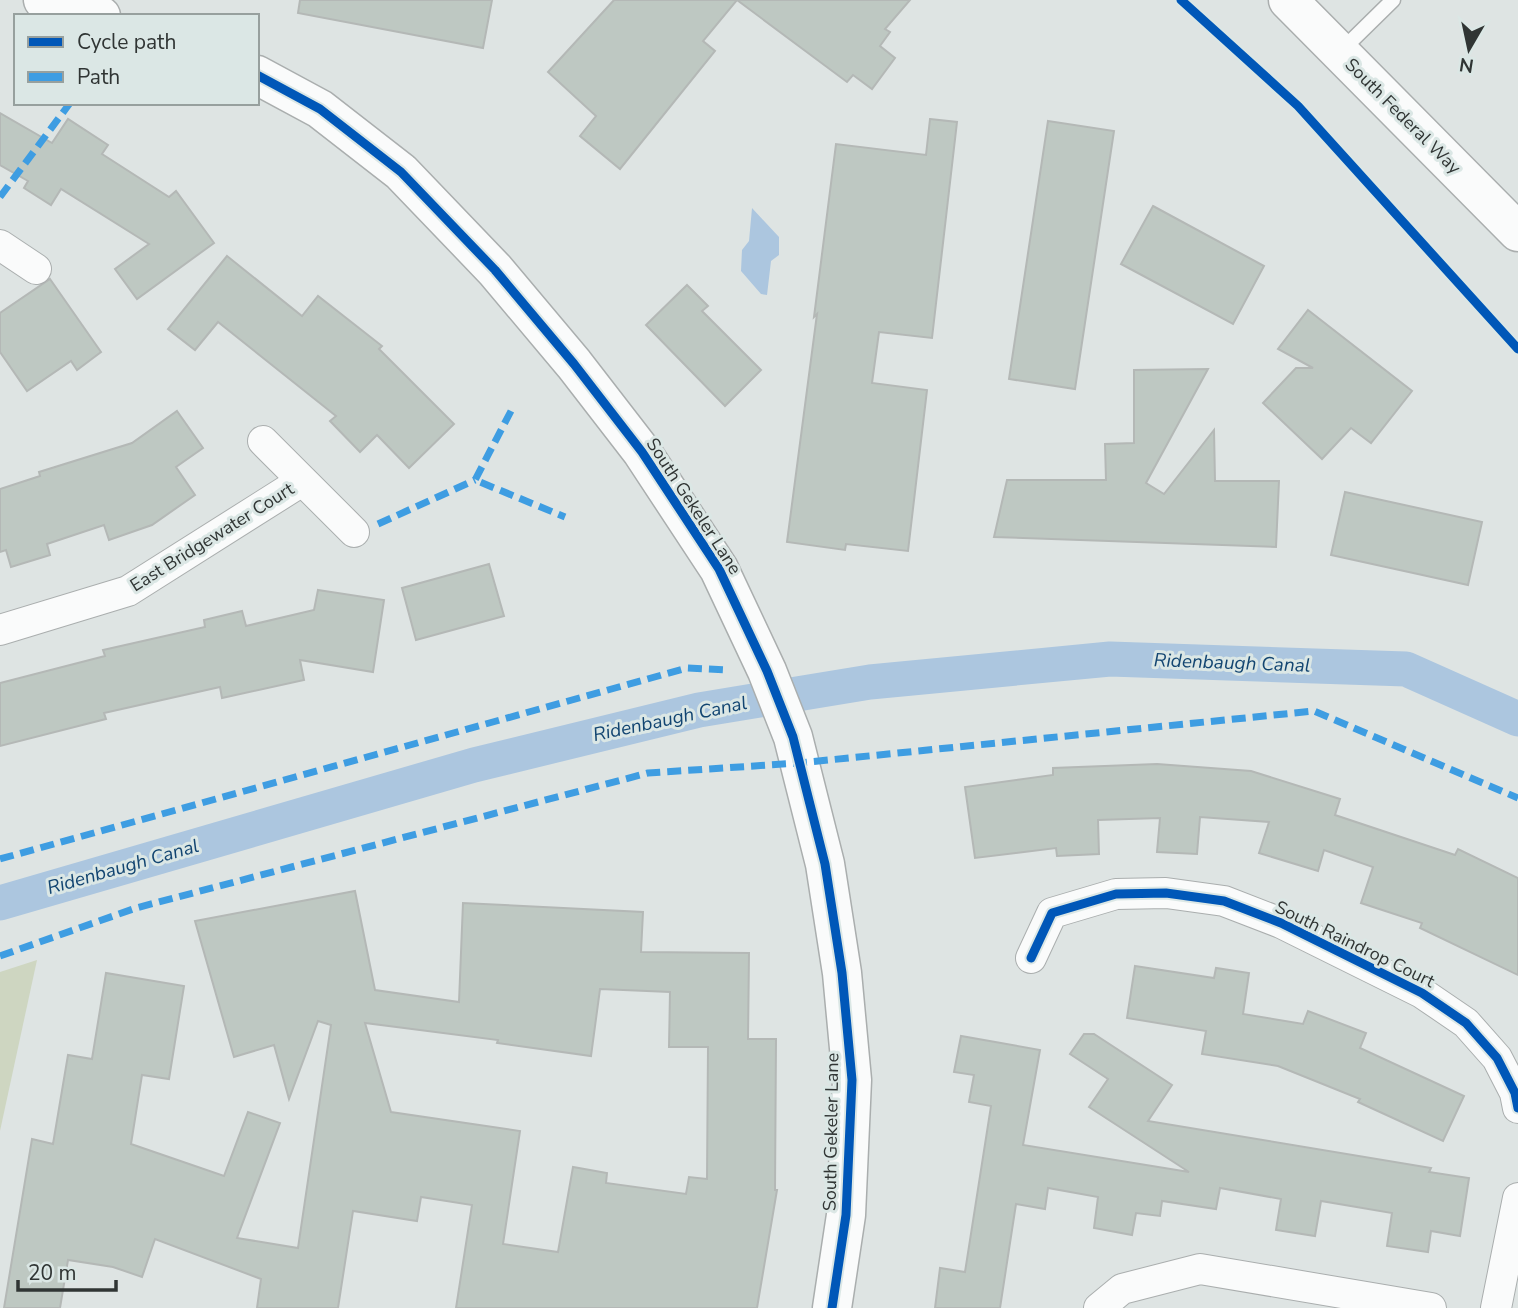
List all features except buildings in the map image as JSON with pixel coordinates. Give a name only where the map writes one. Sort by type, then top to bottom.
[{"type":"street","points":[[43,0],[94,14]]},
{"type":"street","name":"South Federal Way","points":[[1288,0],[1518,232]]},
{"type":"street","name":"South Gekeler Lane","points":[[259,76],[320,108],[401,172],[495,270],[574,364],[642,452],[719,569],[767,671],[793,737],[825,864],[842,973],[852,1080],[846,1215],[832,1308]]},
{"type":"street","points":[[0,245],[36,269]]},
{"type":"street","name":"East Bridgewater Court","points":[[263,441],[354,532]]},
{"type":"street","name":"East Bridgewater Court","points":[[0,630],[128,591],[302,481]]},
{"type":"street","name":"South Raindrop Court","points":[[1031,958],[1052,914],[1116,894],[1166,893],[1224,901],[1281,923],[1422,993],[1466,1023],[1497,1058],[1515,1093],[1518,1108]]},
{"type":"street","points":[[1496,1308],[1518,1198]]},
{"type":"street","points":[[1099,1308],[1122,1289],[1199,1269],[1431,1308]]},
{"type":"lane","points":[[1340,52],[1392,0]]},
{"type":"green space","points":[[37,960],[0,1131],[0,972]]},
{"type":"water","points":[[752,208],[779,237],[779,255],[771,261],[767,295],[761,294],[741,271],[742,250],[749,241]]},
{"type":"waterway","name":"Ridenbaugh Canal","points":[[0,903],[474,765],[699,710],[870,682],[1110,659],[1406,669],[1518,719]]},
{"type":"marked path","points":[[0,197],[69,105]]},
{"type":"marked path","points":[[511,411],[475,480],[565,517]]},
{"type":"marked path","points":[[378,524],[475,480]]},
{"type":"marked path","points":[[0,859],[687,668],[727,670]]},
{"type":"marked path","points":[[0,956],[136,908],[648,773],[799,763],[1314,711],[1518,798]]},
{"type":"cycle path","points":[[1181,0],[1298,106],[1518,349]]},
{"type":"cycle path","points":[[259,76],[320,109],[401,172],[495,270],[574,364],[642,452],[719,569],[767,671],[793,737],[825,864],[842,973],[852,1080],[846,1215],[832,1308]]},
{"type":"cycle path","points":[[1031,958],[1052,913],[1116,894],[1166,893],[1224,901],[1281,923],[1422,993],[1466,1023],[1497,1058],[1515,1093],[1518,1108]]}]
